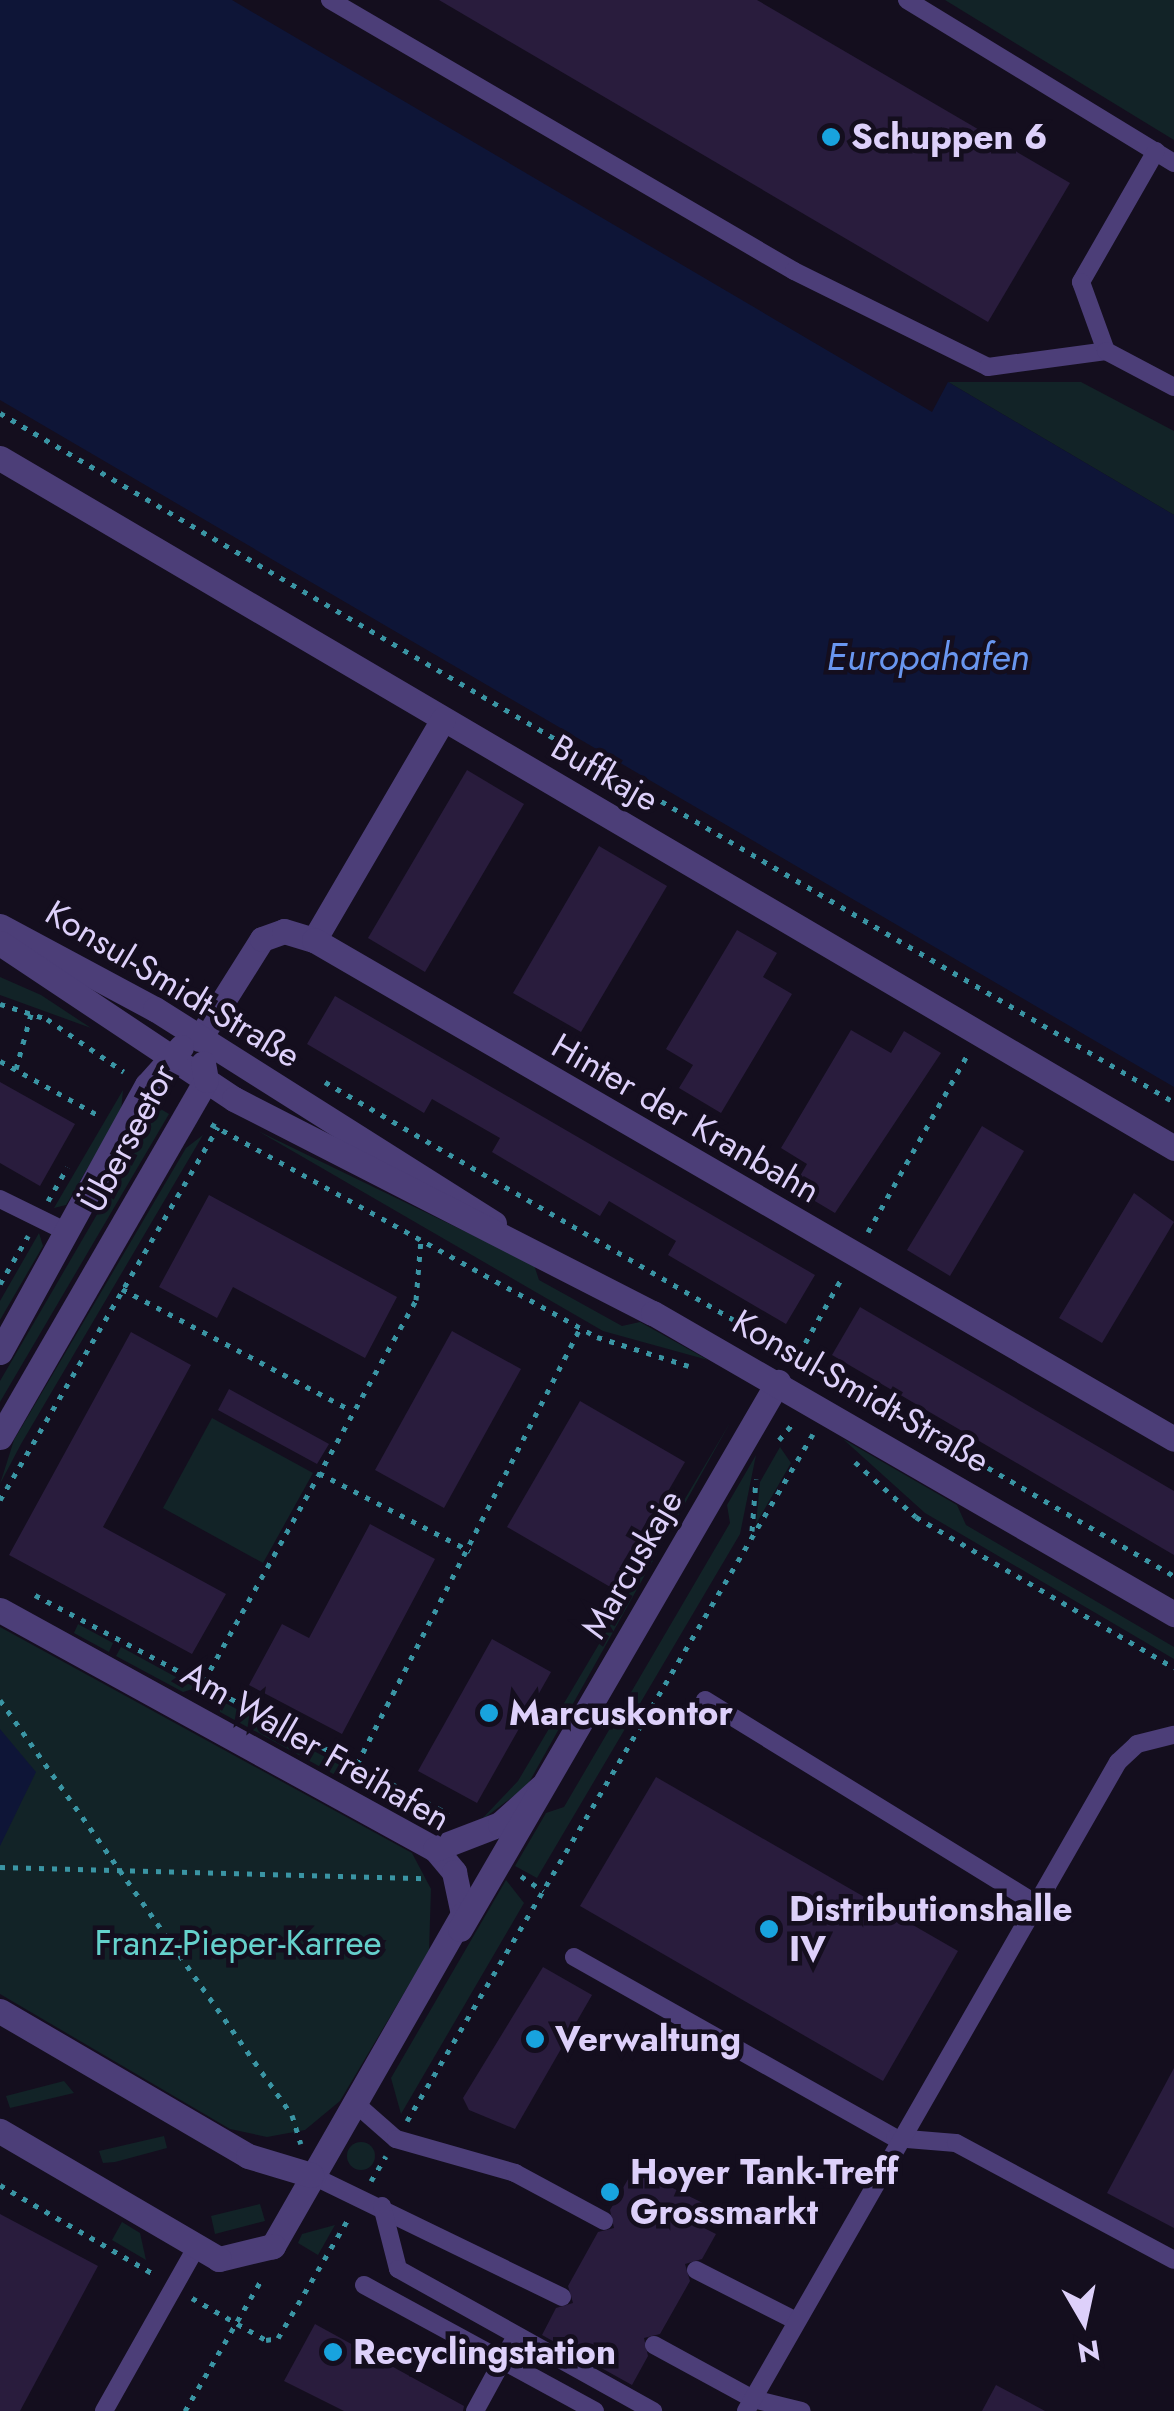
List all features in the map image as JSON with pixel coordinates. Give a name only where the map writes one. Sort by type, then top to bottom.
[{"type":"street","name":"Buffkaje","points":[[0,458],[1174,1148]]},
{"type":"street","points":[[314,940],[444,718]]},
{"type":"street","name":"Konsul-Smidt-Straße","points":[[0,926],[456,1192],[510,1235],[778,1382],[1174,1614]]},
{"type":"street","name":"Hinter der Kranbahn","points":[[199,1039],[262,939],[284,932],[314,940],[854,1257],[1174,1439]]},
{"type":"street","name":"Konsul-Smidt-Straße","points":[[0,943],[206,1080],[452,1216],[510,1235]]},
{"type":"street","name":"Überseetor","points":[[0,1352],[166,1054],[199,1039],[206,1080],[0,1437]]},
{"type":"street","name":"Marcuskaje","points":[[457,1933],[504,1864],[547,1780],[778,1382]]},
{"type":"street","name":"Am Waller Freihafen","points":[[0,1610],[434,1849],[454,1872],[463,1914],[457,1933]]},
{"type":"street","name":"Marcuskaje","points":[[434,1849],[476,1834],[547,1780]]},
{"type":"street","points":[[0,2131],[219,2258],[273,2246],[457,1933]]},
{"type":"street","points":[[0,2011],[248,2156],[311,2176]]},
{"type":"lane","points":[[330,0],[794,270],[988,366],[1106,351],[1174,387]]},
{"type":"lane","points":[[907,0],[1174,162]]},
{"type":"lane","points":[[1106,351],[1082,282],[1156,152]]},
{"type":"lane","points":[[0,1199],[67,1232]]},
{"type":"lane","points":[[705,1700],[1036,1904]]},
{"type":"lane","points":[[750,2405],[895,2138],[1118,1762],[1137,1744],[1174,1734]]},
{"type":"lane","points":[[574,1956],[895,2138],[956,2143],[1174,2260]]},
{"type":"lane","points":[[356,2104],[396,2139],[515,2173],[604,2221]]},
{"type":"lane","points":[[311,2176],[382,2206],[562,2298]]},
{"type":"lane","points":[[382,2206],[398,2269],[653,2411]]},
{"type":"lane","points":[[104,2411],[197,2246]]},
{"type":"lane","points":[[696,2270],[796,2321]]},
{"type":"lane","points":[[364,2285],[595,2411]]},
{"type":"lane","points":[[475,2411],[516,2336]]},
{"type":"lane","points":[[654,2345],[750,2405],[802,2411]]},
{"type":"path","name":"Buffkaje","points":[[0,413],[1174,1102]]},
{"type":"path","points":[[944,984],[952,970]]},
{"type":"path","points":[[0,1004],[31,1014],[121,1070],[113,1087]]},
{"type":"path","points":[[16,1070],[31,1014]]},
{"type":"path","points":[[799,1354],[980,1032]]},
{"type":"path","points":[[0,1061],[98,1115]]},
{"type":"path","points":[[344,1089],[1174,1576]]},
{"type":"path","points":[[88,1132],[105,1104]]},
{"type":"path","points":[[0,1500],[217,1128],[580,1328],[706,1375]]},
{"type":"path","points":[[0,1284],[78,1149]]},
{"type":"path","points":[[204,1682],[351,1410],[416,1300],[420,1239]]},
{"type":"path","points":[[122,1290],[351,1410]]},
{"type":"path","points":[[357,1764],[470,1551],[477,1518],[580,1328]]},
{"type":"path","points":[[763,1408],[826,1444]]},
{"type":"path","points":[[772,1449],[790,1424]]},
{"type":"path","points":[[504,1864],[543,1891],[752,1531],[812,1436]]},
{"type":"path","points":[[840,1452],[934,1528],[1174,1668]]},
{"type":"path","points":[[752,1531],[762,1462]]},
{"type":"path","points":[[319,1473],[470,1551]]},
{"type":"path","points":[[934,1528],[940,1518]]},
{"type":"path","points":[[25,1591],[357,1764],[476,1834]]},
{"type":"path","points":[[0,1700],[292,2115],[311,2176]]},
{"type":"path","points":[[0,1867],[404,1882],[454,1872]]},
{"type":"path","points":[[0,2184],[236,2325]]},
{"type":"path","points":[[185,2411],[236,2325],[273,2246]]},
{"type":"green space","points":[[945,0],[1174,0],[1174,140]]},
{"type":"green space","points":[[948,382],[1081,382],[1174,431],[1174,515]]},
{"type":"green space","points":[[0,977],[41,995],[91,1028],[0,995]]},
{"type":"green space","points":[[123,1090],[121,1111],[66,1205],[54,1208]]},
{"type":"green space","points":[[159,1108],[169,1114],[0,1402],[0,1381]]},
{"type":"green space","points":[[258,1131],[534,1265],[539,1280],[622,1326],[640,1322],[708,1360],[603,1331]]},
{"type":"green space","points":[[203,1135],[0,1484],[14,1440],[186,1148]]},
{"type":"green space","points":[[39,1233],[43,1246],[0,1320],[0,1301]]},
{"type":"green space","points":[[212,1418],[313,1473],[263,1563],[163,1508]]},
{"type":"green space","points":[[731,1421],[527,1786],[479,1822],[518,1781]]},
{"type":"green space","points":[[843,1439],[957,1505],[966,1525],[1174,1647],[1174,1659],[925,1513]]},
{"type":"green space","points":[[780,1447],[791,1463],[756,1524],[760,1482]]},
{"type":"green space","points":[[756,1455],[740,1534],[537,1878],[515,1866],[546,1813],[564,1807],[730,1523],[727,1505]]},
{"type":"green space","points":[[78,1624],[113,1643],[109,1652],[74,1633]]},
{"type":"green space","name":"Franz-Pieper-Karree","points":[[0,1627],[412,1853],[431,1889],[429,1951],[340,2101],[305,2130],[267,2137],[230,2129],[0,1994]]},
{"type":"green space","points":[[121,1647],[196,1688],[183,1692],[116,1656]]},
{"type":"green space","points":[[218,1699],[349,1770],[337,1776],[220,1712]]},
{"type":"green space","points":[[370,1782],[411,1804],[407,1813],[373,1795]]},
{"type":"green space","points":[[506,1880],[524,1903],[401,2114],[391,2078]]},
{"type":"green space","points":[[64,2081],[74,2093],[10,2108],[6,2096]]},
{"type":"green space","points":[[164,2136],[167,2148],[115,2162],[103,2163],[99,2151]]},
{"type":"green space","points":[[361,2142],[371,2146],[375,2156],[371,2166],[361,2170],[351,2166],[347,2156],[351,2146]]},
{"type":"green space","points":[[260,2204],[265,2221],[215,2234],[211,2216]]},
{"type":"green space","points":[[122,2222],[140,2233],[146,2260],[112,2240]]},
{"type":"green space","points":[[335,2225],[318,2255],[298,2243],[302,2234]]},
{"type":"water","name":"Europahafen","points":[[0,0],[232,0],[932,412],[948,382],[1174,515],[1174,1087],[0,400]]},
{"type":"water","points":[[0,1729],[36,1772],[0,1846]]},
{"type":"building","name":"Schuppen 6","points":[[439,0],[757,0],[1070,183],[988,322]]},
{"type":"building","points":[[467,770],[524,804],[425,972],[368,938]]},
{"type":"building","points":[[599,846],[667,886],[581,1032],[513,993]]},
{"type":"building","points":[[737,930],[777,953],[763,977],[792,994],[721,1113],[679,1088],[693,1065],[666,1049]]},
{"type":"building","points":[[335,996],[815,1275],[786,1324],[668,1255],[676,1241],[609,1201],[600,1216],[492,1152],[500,1138],[432,1099],[424,1113],[307,1044]]},
{"type":"building","points":[[851,1030],[891,1053],[904,1031],[941,1053],[835,1213],[793,1188],[807,1164],[781,1148]]},
{"type":"building","points":[[0,1082],[75,1124],[40,1186],[0,1163]]},
{"type":"building","points":[[982,1126],[1024,1151],[950,1276],[907,1250]]},
{"type":"building","points":[[1134,1193],[1174,1222],[1102,1343],[1059,1318]]},
{"type":"building","points":[[209,1195],[397,1297],[365,1358],[233,1287],[217,1318],[159,1287]]},
{"type":"building","points":[[860,1307],[1174,1491],[1174,1555],[832,1355]]},
{"type":"building","points":[[452,1331],[521,1369],[444,1508],[375,1470]]},
{"type":"building","points":[[131,1332],[191,1365],[103,1527],[226,1594],[192,1654],[9,1555]]},
{"type":"building","points":[[229,1389],[329,1444],[317,1464],[218,1410]]},
{"type":"building","points":[[580,1401],[685,1462],[612,1588],[507,1527]]},
{"type":"building","points":[[370,1524],[435,1559],[342,1734],[249,1685],[282,1624],[309,1638]]},
{"type":"building","name":"Marcuskontor","points":[[492,1639],[551,1672],[477,1803],[418,1771]]},
{"type":"building","name":"Distributionshalle IV","points":[[656,1777],[958,1951],[883,2081],[580,1906]]},
{"type":"building","name":"Verwaltung","points":[[543,1967],[592,1995],[515,2129],[469,2110],[463,2098]]},
{"type":"building","points":[[1174,2068],[1174,2228],[1107,2193]]},
{"type":"building","points":[[634,2169],[715,2209],[704,2228],[716,2234],[702,2259],[685,2264],[690,2281],[660,2334],[644,2338],[648,2356],[632,2385],[542,2335],[556,2308],[573,2303],[568,2286],[598,2232],[614,2228],[610,2210]]},
{"type":"building","points":[[0,2214],[98,2266],[20,2411],[0,2411]]},
{"type":"building","name":"Recyclingstation","points":[[315,2324],[464,2406],[463,2411],[344,2411],[284,2381]]},
{"type":"building","points":[[996,2385],[1045,2411],[982,2411]]},
{"type":"place","name":"Schuppen 6","points":[[831,137]]},
{"type":"place","name":"Marcuskontor","points":[[489,1713]]},
{"type":"place","name":"Distributionshalle IV","points":[[769,1929]]},
{"type":"place","name":"Verwaltung","points":[[535,2039]]},
{"type":"place","name":"Hoyer Tank-Treff Grossmarkt","points":[[610,2192]]},
{"type":"place","name":"Recyclingstation","points":[[333,2352]]}]
